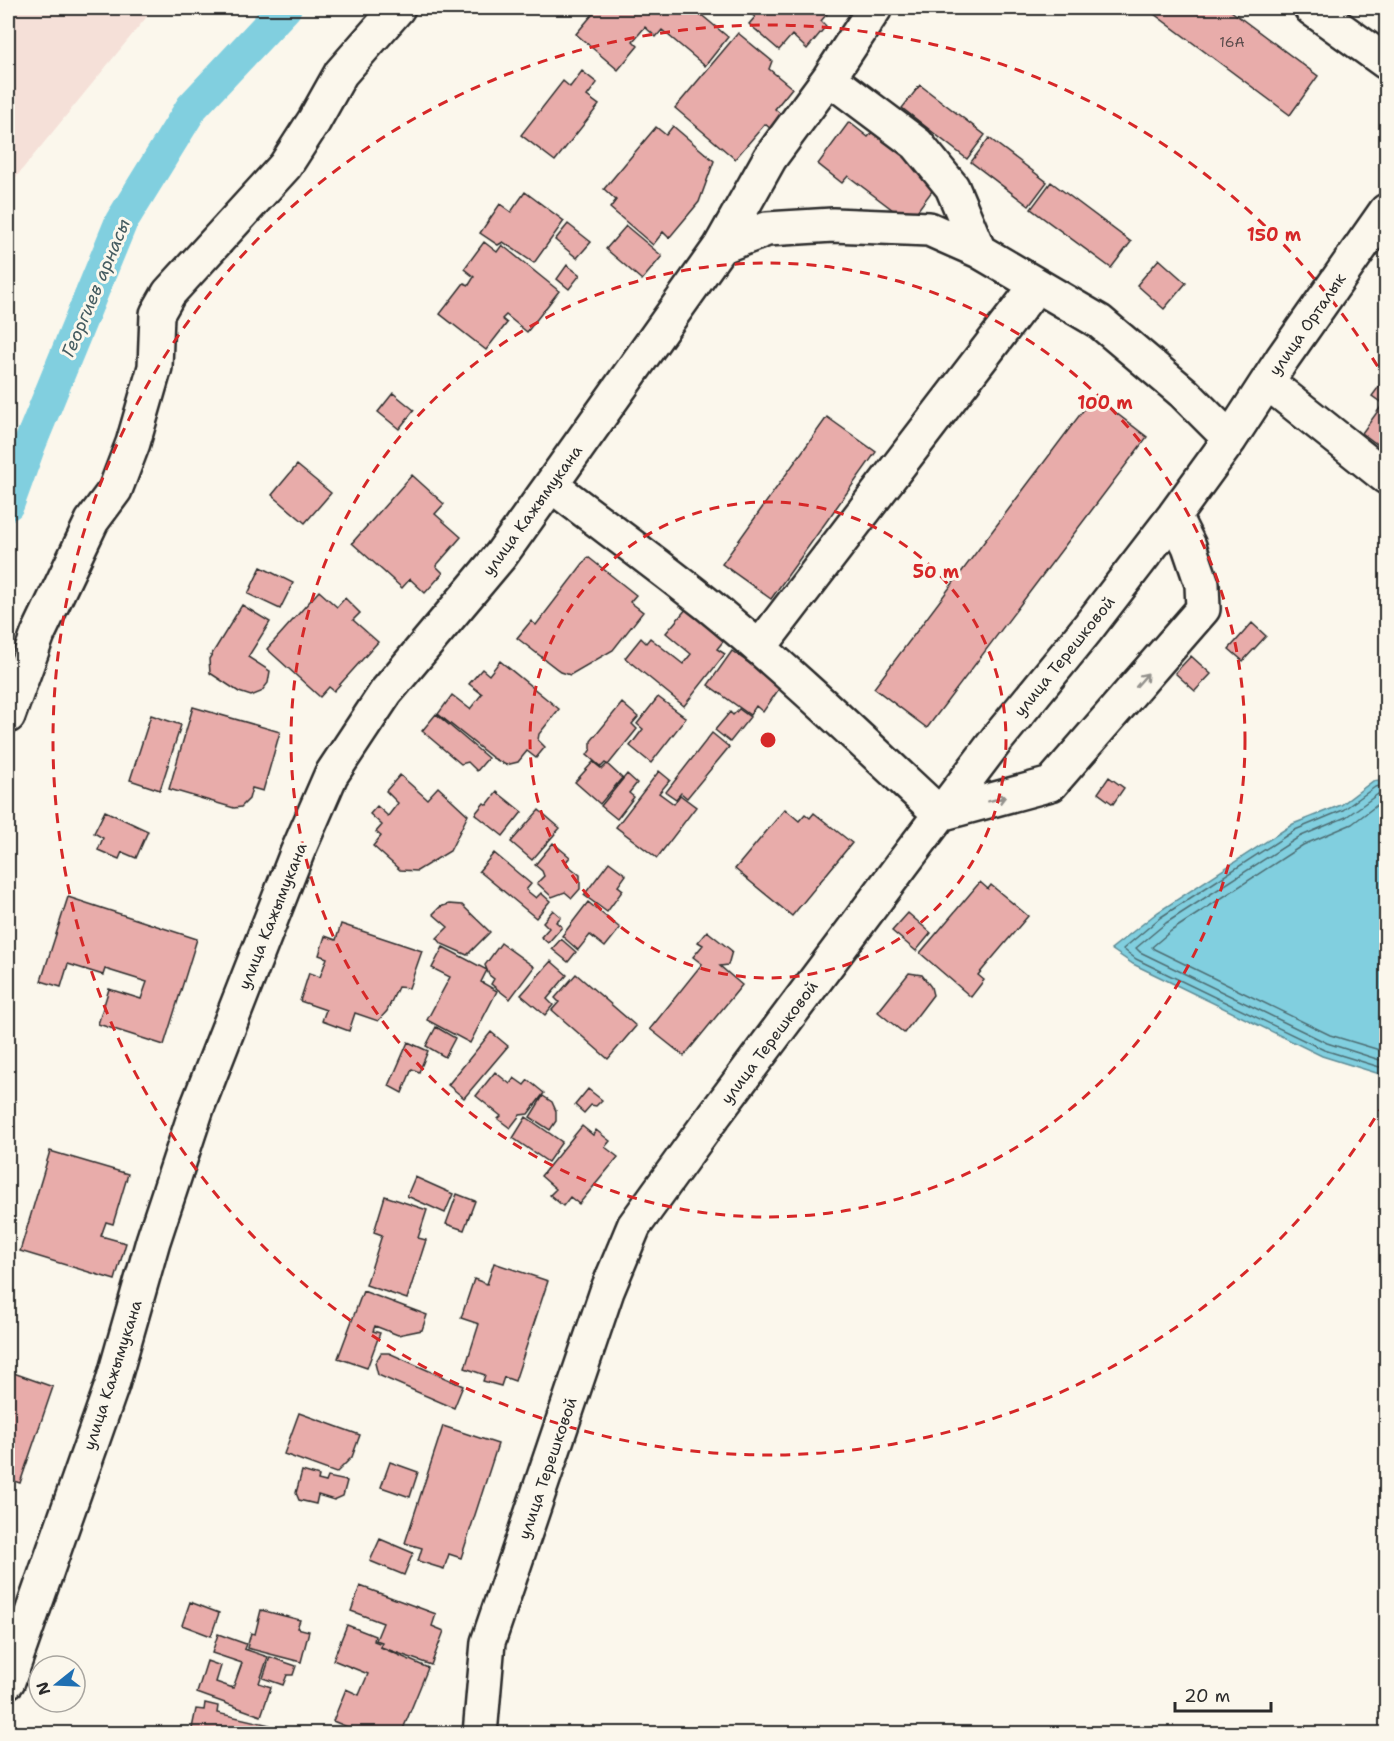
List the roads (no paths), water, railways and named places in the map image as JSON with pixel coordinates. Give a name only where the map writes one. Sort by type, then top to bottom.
[{"type":"street","points":[[8,716],[38,634],[92,521],[115,490],[133,443],[155,367],[157,314],[169,293],[285,166],[341,73],[398,8]]},
{"type":"street","name":"улица Кажымукана","points":[[8,1681],[112,1385],[153,1241],[197,1108],[293,861],[331,775],[386,692],[501,555],[720,247],[770,158],[829,78],[875,8]]},
{"type":"street","points":[[1311,8],[1386,62]]},
{"type":"street","points":[[829,78],[917,144],[952,187],[979,251]]},
{"type":"street","name":"улица Орталык","points":[[1230,439],[1386,211]]},
{"type":"street","points":[[720,247],[767,229],[833,225],[929,229],[979,251],[1100,322],[1184,393],[1230,439]]},
{"type":"street","points":[[759,648],[1037,285]]},
{"type":"street","points":[[1267,382],[1386,477]]},
{"type":"street","name":"улица Терешковой","points":[[480,1733],[488,1642],[607,1291],[634,1226],[711,1119],[940,814],[998,738],[1087,629],[1230,439]]},
{"type":"street","points":[[551,485],[706,604],[759,648],[811,693],[940,814],[1052,784],[1203,609],[1202,584],[1189,546],[1174,516]]},
{"type":"water","points":[[1386,779],[1386,1076],[1322,1056],[1133,964],[1111,949],[1158,912],[1293,824],[1341,805],[1373,781]]},
{"type":"waterway","name":"Георгиев арнасы","points":[[8,504],[29,446],[121,222],[192,107],[285,8]]}]
